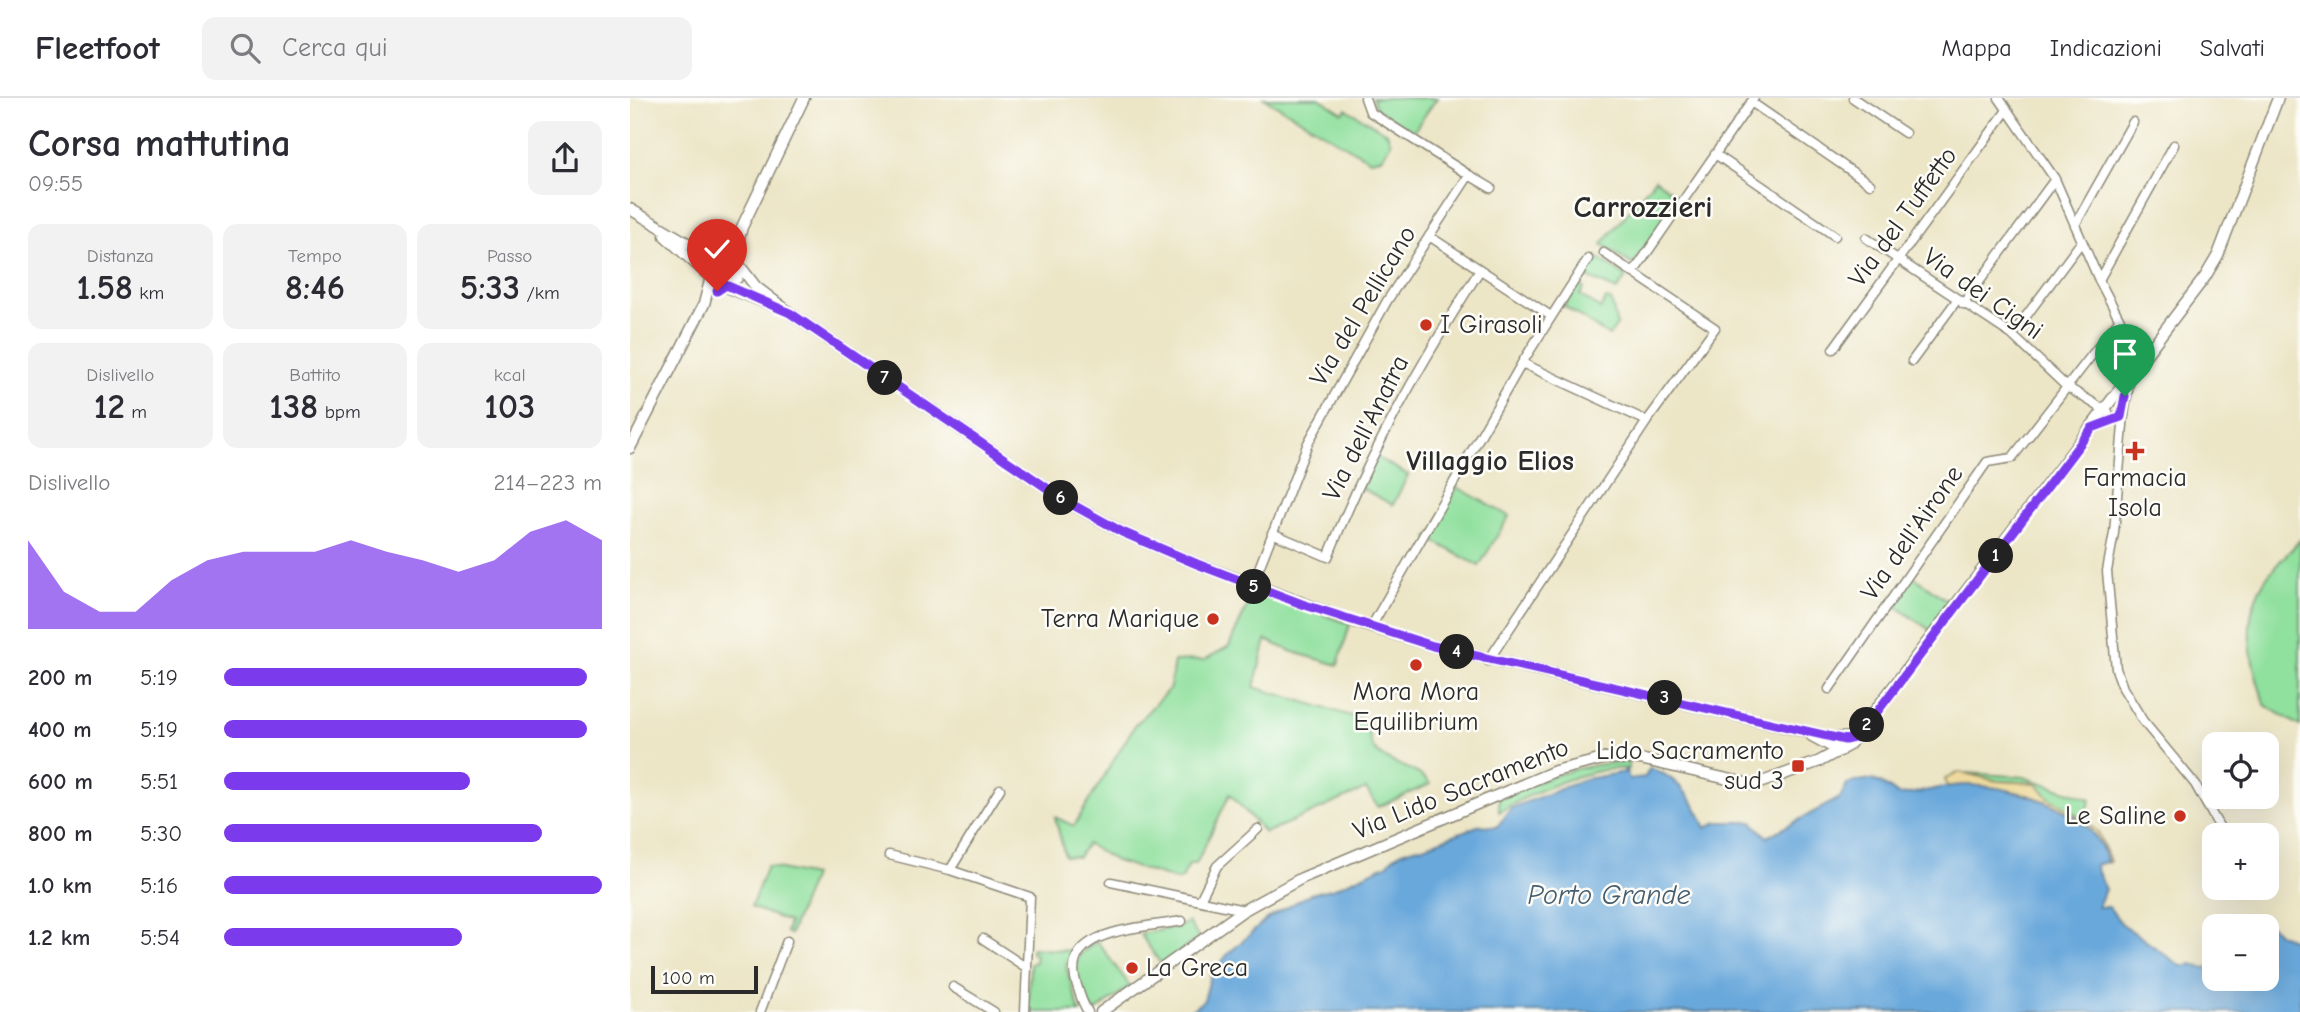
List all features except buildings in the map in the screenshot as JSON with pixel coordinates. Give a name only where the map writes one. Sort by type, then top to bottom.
[{"type":"street","points":[[704,304],[737,278],[738,242],[742,228],[804,98]]},
{"type":"street","points":[[1365,98],[1370,112],[1491,188]]},
{"type":"street","points":[[1853,98],[1905,133]]},
{"type":"street","points":[[1999,98],[2056,179],[2099,280],[2142,362]]},
{"type":"street","points":[[2217,823],[2195,784],[2143,721],[2123,688],[2116,669],[2107,571],[2114,533],[2122,438],[2114,412],[2130,379],[2205,277],[2218,255],[2278,98]]},
{"type":"street","points":[[1633,273],[1752,100],[1870,184]]},
{"type":"street","name":"Via del Tuffetto","points":[[1833,349],[2007,110]]},
{"type":"street","points":[[2075,225],[2133,122]]},
{"type":"street","points":[[2099,280],[2174,145]]},
{"type":"street","points":[[1715,153],[1835,236]]},
{"type":"street","name":"Via del Pellicano","points":[[1252,586],[1308,443],[1387,301],[1469,175]]},
{"type":"street","points":[[1912,361],[2056,179]]},
{"type":"street","points":[[630,209],[657,228],[711,276],[790,313]]},
{"type":"street","points":[[657,228],[699,250],[733,257],[756,287],[790,313],[1066,501],[1122,532],[1252,586],[1371,627],[1488,661],[1834,738],[1858,737]]},
{"type":"street","points":[[630,448],[704,304],[711,264],[742,228]]},
{"type":"street","points":[[1429,236],[1551,316]]},
{"type":"street","name":"Via dei Cigni","points":[[1866,238],[2012,334],[2067,387],[2114,412]]},
{"type":"street","points":[[2012,334],[2082,241]]},
{"type":"street","points":[[1488,661],[1647,421],[1715,328],[1604,253]]},
{"type":"street","points":[[1371,627],[1522,363],[1588,259]]},
{"type":"street","name":"Via dell'Anatra","points":[[1272,533],[1328,557],[1370,457],[1441,332],[1480,270]]},
{"type":"street","name":"Via dell'Airone","points":[[1829,690],[1987,462],[2012,458],[2119,320]]},
{"type":"street","points":[[1522,363],[1647,421]]},
{"type":"street","name":"Via Lido Sacramento","points":[[1101,1012],[1244,910],[1303,878],[1582,762],[1607,758],[1640,759],[1747,785],[1762,783],[1840,751],[1858,737],[2092,428],[2114,412]]},
{"type":"street","points":[[1803,731],[1840,751]]},
{"type":"street","points":[[1834,738],[1840,751]]},
{"type":"street","points":[[1816,739],[1822,751],[1820,761]]},
{"type":"street","points":[[950,870],[1000,789]]},
{"type":"street","points":[[1200,900],[1217,866],[1258,828]]},
{"type":"street","points":[[889,855],[950,870],[1034,898],[1025,1012]]},
{"type":"street","points":[[1111,882],[1244,910]]},
{"type":"street","points":[[1088,1012],[1074,974],[1074,962],[1081,948],[1095,937],[1182,921]]},
{"type":"street","points":[[983,939],[1027,968]]},
{"type":"street","points":[[760,1012],[787,941]]},
{"type":"street","points":[[953,987],[994,1012]]},
{"type":"green space","points":[[1264,98],[1319,98],[1343,113],[1346,109],[1387,133],[1391,143],[1382,158],[1370,160]]},
{"type":"green space","points":[[1372,98],[1437,98],[1413,132],[1377,109]]},
{"type":"green space","points":[[1655,179],[1679,198],[1633,265],[1602,244]]},
{"type":"green space","points":[[1597,257],[1626,277],[1617,290],[1587,277],[1586,274]]},
{"type":"green space","points":[[1579,285],[1584,288],[1580,295],[1600,309],[1606,299],[1611,300],[1617,325],[1609,336],[1564,306]]},
{"type":"green space","points":[[1376,457],[1408,475],[1393,505],[1361,488]]},
{"type":"green space","points":[[1457,487],[1509,516],[1479,566],[1428,538],[1438,527],[1438,521]]},
{"type":"green space","points":[[2300,540],[2300,726],[2265,705],[2252,656],[2250,624],[2258,592],[2271,572]]},
{"type":"green space","points":[[1913,576],[1953,605],[1933,632],[1893,604],[1900,595],[1904,595]]},
{"type":"green space","points":[[1254,591],[1350,624],[1338,665],[1293,652],[1266,640],[1254,687],[1365,720],[1376,751],[1425,778],[1430,784],[1378,807],[1366,789],[1265,833],[1230,794],[1196,864],[1189,864],[1182,879],[1177,880],[1116,861],[1087,844],[1078,857],[1065,856],[1055,817],[1074,826],[1135,725],[1170,688],[1174,661],[1204,660],[1229,646]]},
{"type":"green space","points":[[1628,762],[1629,769],[1597,771],[1580,776],[1544,789],[1499,812],[1499,798],[1531,785],[1594,765]]},
{"type":"green space","points":[[1966,773],[2024,777],[2091,799],[2084,819],[2050,799],[2036,783],[1997,781]]},
{"type":"green space","points":[[767,866],[813,876],[790,934],[786,932],[789,922],[751,907]]},
{"type":"green space","points":[[1188,922],[1199,938],[1161,964],[1140,934],[1179,927]]},
{"type":"green space","points":[[1097,941],[1130,986],[1095,1012],[1082,993],[1076,969],[1080,955]]},
{"type":"green space","points":[[1031,948],[1072,951],[1066,967],[1080,1012],[1028,1012],[1030,964],[1035,962],[1036,955],[1031,953]]},
{"type":"sand","points":[[1960,772],[1997,781],[2036,783],[2050,799],[2065,806],[2098,832],[2110,861],[2107,862],[2099,841],[2084,824],[2065,810],[2017,792],[1968,786],[1947,787],[1945,779]]},
{"type":"water","name":"Porto Grande","points":[[1625,768],[1629,779],[1645,777],[1650,768],[1669,777],[1697,808],[1706,828],[1717,822],[1752,822],[1767,837],[1840,798],[1847,784],[1863,780],[1880,783],[1898,795],[1969,785],[2009,790],[2030,796],[2071,815],[2087,828],[2100,844],[2107,862],[2095,865],[2105,889],[2098,907],[2109,907],[2121,923],[2181,966],[2192,964],[2202,968],[2202,991],[2279,991],[2279,934],[2300,942],[2300,1012],[1189,1012],[1204,1000],[1211,975],[1228,954],[1267,919],[1310,894],[1335,888],[1388,864],[1398,854],[1408,850],[1480,825],[1497,827],[1511,808],[1586,779],[1625,772]]},
{"type":"place","name":"I Girasoli","points":[[1426,325]]},
{"type":"place","name":"Farmacia Isola","points":[[2135,451]]},
{"type":"place","name":"Terra Marique","points":[[1213,619]]},
{"type":"place","name":"Mora Mora Equilibrium","points":[[1416,665]]},
{"type":"place","name":"Lido Sacramento sud 3","points":[[1798,766]]},
{"type":"place","name":"Le Saline","points":[[2180,816]]},
{"type":"place","name":"La Greca","points":[[1132,968]]},
{"type":"district","name":"Carrozzieri","points":[[1643,207]]},
{"type":"district","name":"Villaggio Elios","points":[[1490,461]]},
{"type":"route","points":[[717,291],[726,285],[790,313],[1066,501],[1148,544],[1252,586],[1396,636],[1488,661],[1845,740],[1858,737],[2092,428],[2121,417],[2124,413],[2125,396]]}]
